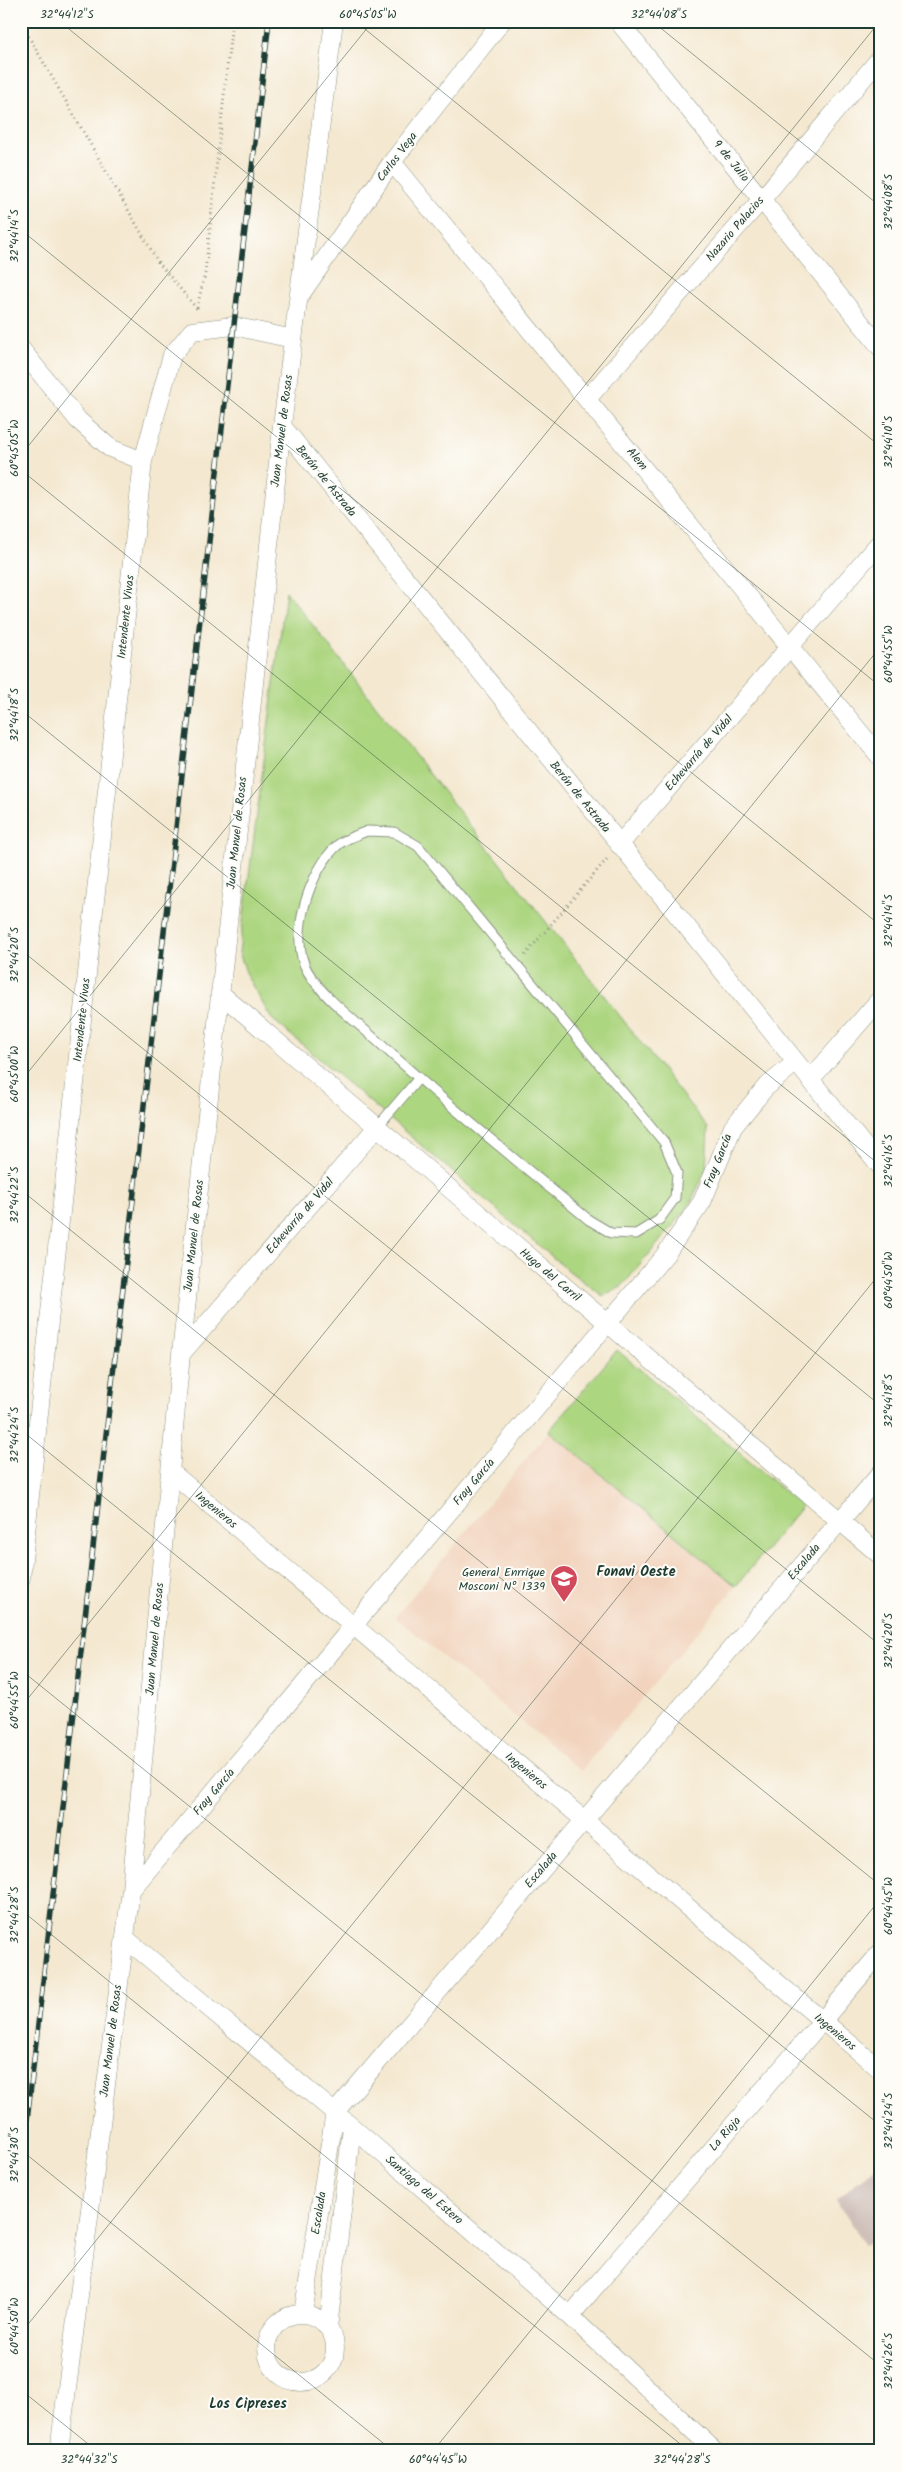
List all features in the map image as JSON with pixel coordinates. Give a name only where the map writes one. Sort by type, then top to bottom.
[{"type":"street","name":"Juan Manuel de Rosas","points":[[58,2451],[131,1890],[181,1354],[220,993],[282,426],[334,21]]},
{"type":"street","name":"Carlos Vega","points":[[300,297],[392,162],[502,21]]},
{"type":"street","name":"9 de Julio","points":[[618,21],[881,348]]},
{"type":"street","name":"Nazario Palacios","points":[[587,399],[762,199],[881,57]]},
{"type":"street","name":"Alem","points":[[392,162],[881,758]]},
{"type":"street","points":[[21,349],[78,420],[110,448],[143,462],[172,355],[192,331],[234,326],[293,339]]},
{"type":"street","name":"Berón de Astrada","points":[[282,426],[881,1167]]},
{"type":"street","name":"Intendente Vivas","points":[[21,1578],[143,462]]},
{"type":"street","name":"Echevarría de Vidal","points":[[619,845],[881,541]]},
{"type":"street","name":"Hugo del Carril","points":[[220,993],[881,1556]]},
{"type":"street","points":[[810,1080],[881,998]]},
{"type":"street","name":"Fray García","points":[[131,1890],[665,1256],[702,1202],[733,1127],[765,1088],[796,1062]]},
{"type":"street","name":"Echevarría de Vidal","points":[[181,1354],[377,1127]]},
{"type":"street","name":"Ingenieros","points":[[171,1472],[881,2070]]},
{"type":"street","name":"Escalada","points":[[352,2127],[328,2328],[332,2337],[334,2356],[324,2372],[316,2378],[298,2382],[280,2375],[269,2359],[268,2340],[277,2324],[285,2318],[303,2314],[335,2112],[881,1473]]},
{"type":"street","name":"Santiago del Estero","points":[[125,1938],[335,2112],[570,2316],[715,2451]]},
{"type":"street","name":"La Rioja","points":[[570,2316],[881,1952]]},
{"type":"street","points":[[303,2314],[313,2316],[328,2328]]},
{"type":"lane","points":[[366,831],[394,832],[418,846],[516,965],[664,1142],[678,1173],[675,1198],[659,1220],[636,1234],[611,1233],[588,1220],[418,1078],[327,994],[307,971],[300,942],[303,906],[317,871],[340,844],[366,831]]},
{"type":"lane","name":"Echevarría de Vidal","points":[[377,1127],[418,1078]]},
{"type":"path","points":[[192,331],[205,273],[232,21]]},
{"type":"path","points":[[21,23],[158,262],[196,309]]},
{"type":"path","points":[[516,965],[619,845]]},
{"type":"shaded area","name":"General Enrrique Mosconi Nº 1339","points":[[549,1431],[736,1586],[581,1771],[395,1617]]},
{"type":"shaded area","points":[[881,2163],[881,2237],[864,2244],[836,2200]]},
{"type":"green space","points":[[286,591],[708,1128],[706,1170],[688,1208],[623,1285],[603,1296],[569,1271],[271,1018],[248,978],[239,952]]},
{"type":"green space","points":[[617,1350],[802,1506],[736,1586],[549,1431]]},
{"type":"railway","points":[[21,2172],[269,21]]},
{"type":"place","name":"General Enrrique Mosconi Nº 1339","points":[[564,1603]]},
{"type":"district","name":"Fonavi Oeste","points":[[636,1572]]},
{"type":"district","name":"Los Cipreses","points":[[248,2404]]}]
